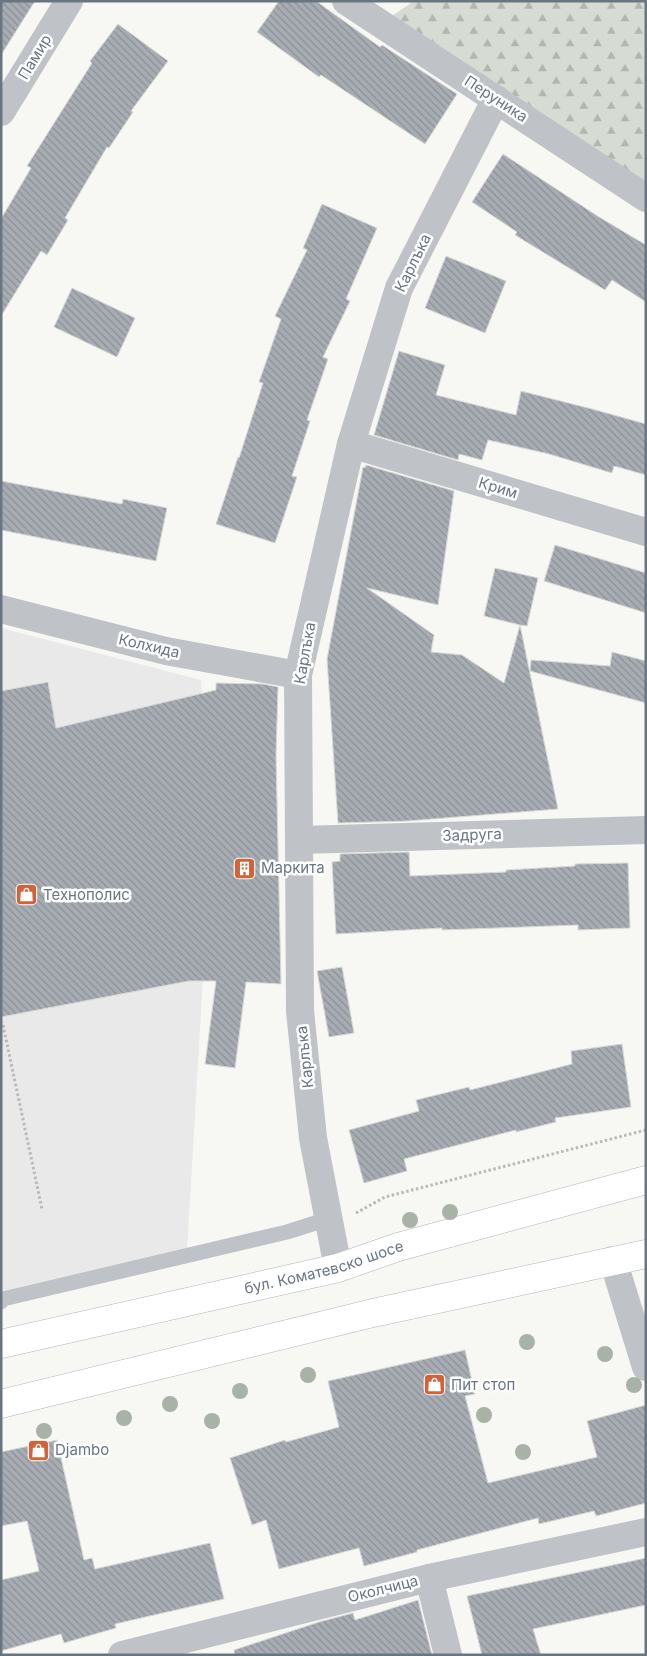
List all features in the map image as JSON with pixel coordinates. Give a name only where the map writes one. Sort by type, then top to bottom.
[{"type":"main road","name":"бул. Коматевско шосе","points":[[1,1344],[338,1268],[398,1247],[646,1180]]},
{"type":"main road","points":[[1,1404],[363,1316],[646,1254]]},
{"type":"street","name":"Памир","points":[[1,112],[68,1]]},
{"type":"street","name":"Перуника","points":[[346,1],[646,198]]},
{"type":"street","name":"Карлъка","points":[[338,1268],[313,1138],[300,1011],[298,675],[351,444],[399,288],[496,99]]},
{"type":"street","name":"Крим","points":[[351,444],[646,532]]},
{"type":"street","name":"Колхида","points":[[1,609],[166,651],[298,675]]},
{"type":"street","name":"Задруга","points":[[299,840],[646,830]]},
{"type":"street","points":[[613,1260],[646,1367]]},
{"type":"street","name":"Околчица","points":[[122,1655],[429,1578],[646,1532]]},
{"type":"street","points":[[429,1578],[448,1655]]},
{"type":"lane","points":[[1,1302],[4,1299],[287,1232],[328,1218]]},
{"type":"path","points":[[3,1025],[42,1209]]},
{"type":"shaded area","points":[[1,628],[201,680],[211,840],[187,1251],[1,1302]]},
{"type":"green space","points":[[414,1],[646,1],[646,199],[380,24]]},
{"type":"building","points":[[1,1],[35,1],[1,55]]},
{"type":"building","points":[[279,1],[316,1],[380,47],[382,45],[457,94],[425,144],[321,75],[319,77],[257,32]]},
{"type":"building","points":[[118,24],[168,61],[131,111],[133,112],[109,148],[107,147],[65,218],[68,220],[47,255],[41,251],[1,316],[1,219],[31,168],[27,166],[92,63],[90,61]]},
{"type":"building","points":[[503,154],[599,217],[646,245],[646,302],[612,280],[605,290],[515,235],[517,232],[472,202]]},
{"type":"building","points":[[322,204],[377,228],[346,299],[350,301],[323,357],[328,359],[307,420],[310,421],[292,476],[297,477],[275,543],[216,524],[263,383],[259,382],[281,319],[275,316],[307,250],[303,248]]},
{"type":"building","points":[[446,256],[506,281],[485,333],[425,308]]},
{"type":"building","points":[[72,288],[135,318],[117,357],[54,327]]},
{"type":"building","points":[[399,351],[445,365],[436,395],[516,415],[521,391],[646,424],[646,475],[614,466],[612,473],[549,454],[488,440],[482,460],[459,454],[458,460],[374,435]]},
{"type":"building","name":"Маркита","points":[[366,465],[454,491],[438,605],[367,588],[434,635],[431,652],[462,655],[504,683],[520,625],[558,809],[407,821],[338,823],[327,659],[363,467],[365,468]]},
{"type":"building","points":[[1,481],[122,504],[123,499],[167,508],[156,561],[1,530]]},
{"type":"building","points":[[555,545],[646,573],[646,613],[544,581]]},
{"type":"building","points":[[495,568],[538,578],[527,626],[484,616]]},
{"type":"building","points":[[612,652],[646,661],[646,703],[530,671],[531,660],[610,666]]},
{"type":"building","points":[[48,682],[56,728],[216,690],[216,683],[263,684],[278,687],[276,755],[281,984],[246,982],[235,1068],[205,1064],[216,981],[189,981],[1,1017],[1,691]]},
{"type":"building","points":[[409,852],[410,876],[506,872],[506,870],[575,866],[575,864],[628,863],[630,928],[578,930],[578,925],[442,930],[442,928],[336,934],[332,862],[340,861],[340,854]]},
{"type":"building","points":[[342,967],[354,1033],[329,1037],[317,971]]},
{"type":"building","points":[[622,1044],[631,1107],[555,1118],[556,1122],[516,1132],[516,1130],[404,1159],[407,1171],[364,1183],[349,1130],[419,1111],[416,1100],[469,1087],[470,1090],[572,1064],[571,1051]]},
{"type":"building","points":[[465,1350],[475,1394],[465,1396],[488,1483],[597,1457],[587,1421],[646,1405],[646,1503],[596,1516],[594,1511],[539,1524],[538,1518],[364,1566],[359,1548],[279,1569],[266,1520],[252,1525],[230,1458],[285,1440],[286,1442],[339,1427],[328,1381]]},
{"type":"building","points":[[57,1440],[84,1560],[92,1558],[95,1569],[210,1543],[224,1599],[115,1624],[116,1628],[64,1643],[61,1634],[1,1651],[1,1580],[39,1571],[27,1521],[1,1526],[1,1452]]},
{"type":"building","points":[[646,1558],[646,1605],[533,1629],[541,1655],[482,1655],[467,1596]]},
{"type":"building","points":[[418,1600],[432,1655],[235,1655],[234,1650],[319,1622],[353,1613],[355,1620]]},
{"type":"place","name":"Маркита","points":[[245,868]]},
{"type":"place","name":"Технополис","points":[[27,895]]},
{"type":"place","name":"Пит стоп","points":[[435,1385]]},
{"type":"place","name":"Djambo","points":[[39,1450]]}]
